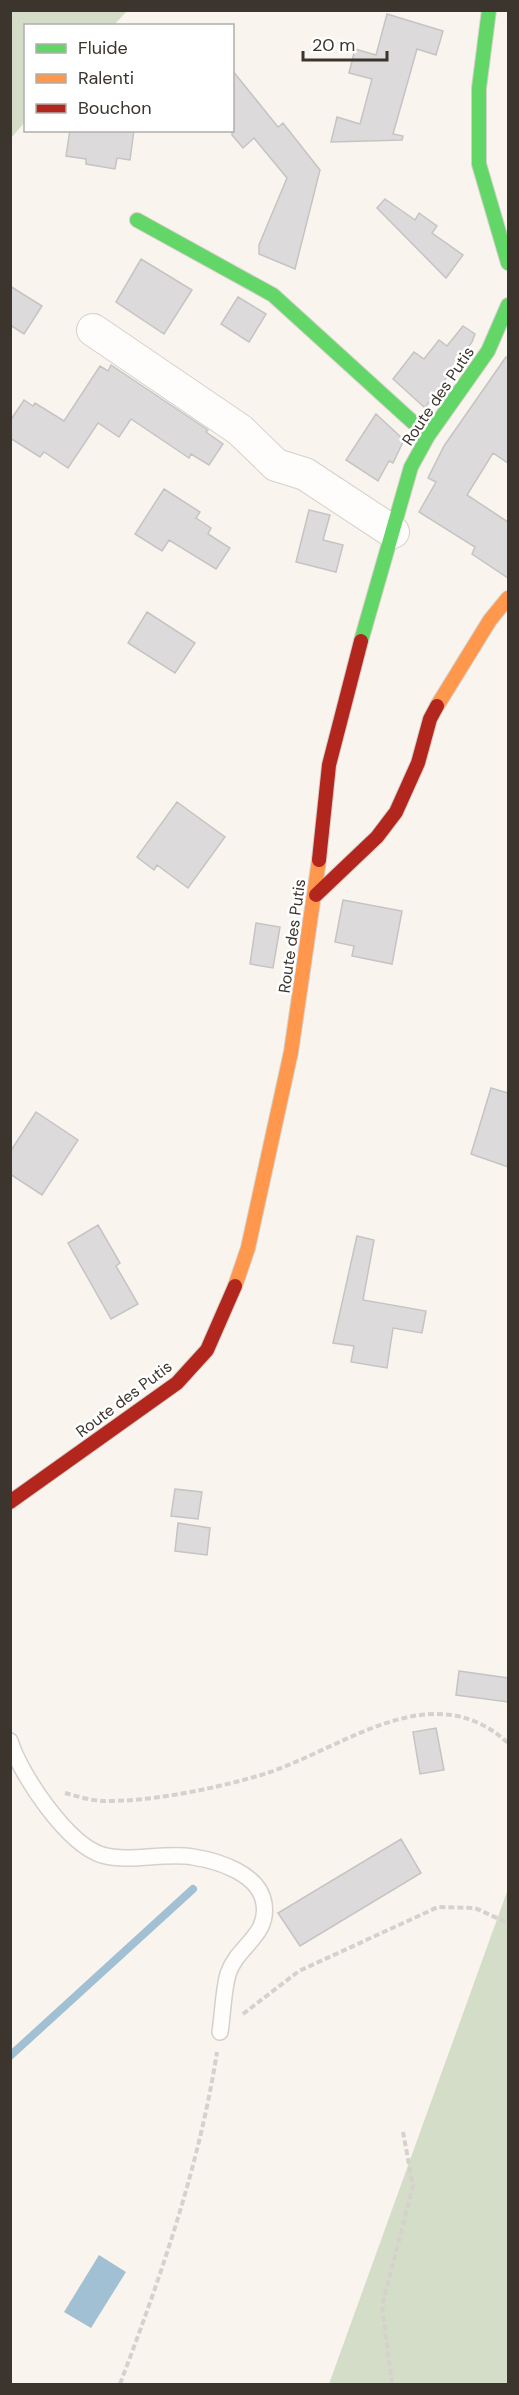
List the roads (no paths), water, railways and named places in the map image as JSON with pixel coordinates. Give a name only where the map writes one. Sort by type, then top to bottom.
[{"type":"street","points":[[489,10],[479,88],[479,164],[506,248]]},
{"type":"street","points":[[137,220],[273,294],[428,436]]},
{"type":"street","name":"Route des Putis","points":[[10,1502],[177,1383],[207,1350],[232,1296],[248,1248],[291,1052],[316,895],[329,765],[347,688],[411,467],[428,436],[488,351],[508,304]]},
{"type":"street","points":[[93,330],[240,430],[276,465],[305,474],[393,532]]},
{"type":"street","points":[[316,895],[377,837],[396,812],[418,763],[436,709],[490,620],[508,598]]},
{"type":"lane","points":[[10,1741],[16,1760],[33,1786],[72,1835],[101,1854],[128,1857],[193,1856],[235,1870],[256,1884],[264,1902],[265,1922],[255,1939],[236,1956],[228,1974],[220,2032]]},
{"type":"water","points":[[99,2255],[126,2272],[91,2328],[64,2312]]},
{"type":"waterway","points":[[10,2056],[193,1889]]}]
